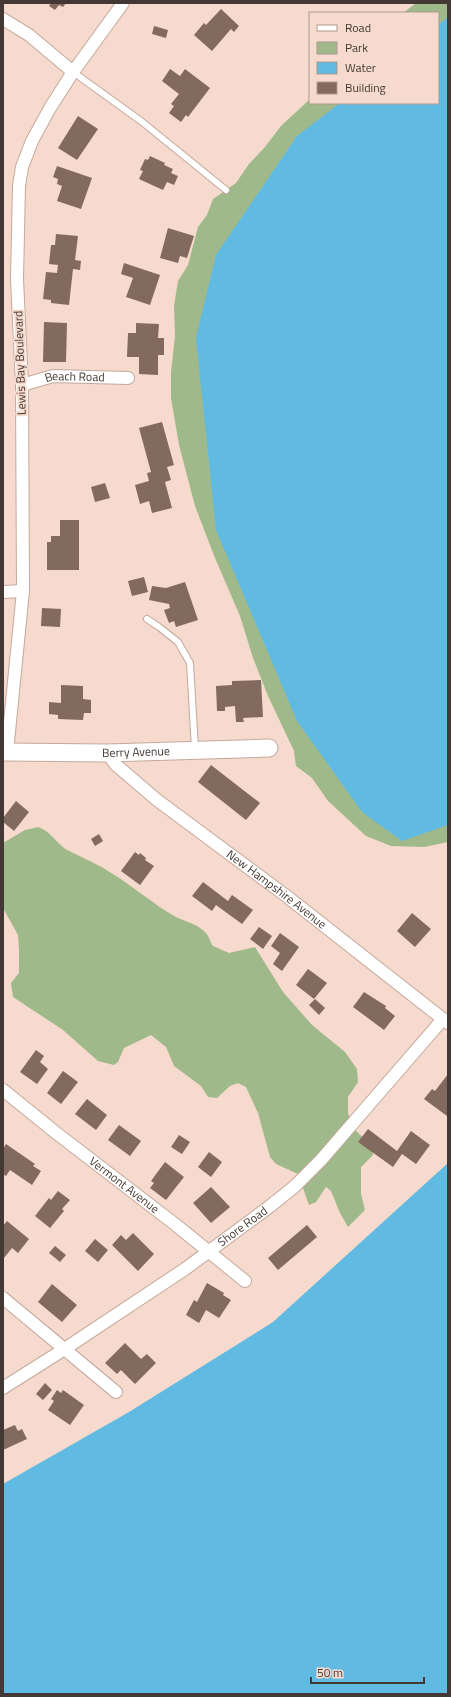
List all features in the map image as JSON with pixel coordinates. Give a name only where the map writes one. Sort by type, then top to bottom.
[{"type":"street","name":"Lewis Bay Boulevard","points":[[4,752],[23,591],[22,385],[17,280],[19,193],[22,167],[32,141],[73,72],[124,3]]},
{"type":"street","points":[[3,19],[29,35],[73,72]]},
{"type":"street","name":"Beach Road","points":[[22,385],[53,376],[128,378]]},
{"type":"street","points":[[3,592],[23,591]]},
{"type":"street","name":"Berry Avenue","points":[[4,752],[107,753],[269,748]]},
{"type":"street","name":"New Hampshire Avenue","points":[[107,753],[116,765],[134,782],[285,895],[445,1021]]},
{"type":"street","name":"Shore Road","points":[[3,1388],[209,1253],[269,1207],[315,1165],[445,1021]]},
{"type":"street","name":"Vermont Avenue","points":[[3,1090],[245,1282]]},
{"type":"street","points":[[3,1298],[63,1350],[116,1392]]},
{"type":"lane","points":[[73,72],[141,121],[226,190]]},
{"type":"lane","points":[[147,619],[159,626],[178,642],[190,663],[195,750]]},
{"type":"green space","points":[[416,3],[448,3],[448,80],[439,80],[439,12],[404,12]]},
{"type":"green space","points":[[309,100],[309,104],[377,104],[448,813],[448,842],[424,847],[391,846],[366,836],[328,801],[312,778],[296,766],[294,751],[268,696],[253,658],[240,616],[195,506],[179,445],[171,398],[171,372],[175,336],[174,306],[178,281],[188,265],[198,227],[207,215],[213,199],[236,183],[249,164],[265,147],[281,126]]},
{"type":"green space","points":[[38,827],[47,832],[69,851],[108,871],[159,907],[176,917],[199,927],[207,934],[213,946],[229,953],[255,947],[283,992],[312,1025],[345,1052],[357,1069],[358,1082],[348,1097],[348,1113],[354,1129],[372,1146],[373,1155],[361,1167],[361,1194],[365,1210],[348,1227],[340,1213],[331,1191],[326,1187],[316,1202],[309,1205],[298,1174],[276,1164],[270,1157],[258,1113],[246,1087],[238,1083],[230,1086],[217,1098],[208,1097],[201,1086],[174,1066],[166,1047],[151,1035],[124,1048],[118,1062],[114,1065],[98,1061],[63,1030],[13,997],[11,983],[19,973],[19,950],[18,935],[3,908],[3,843],[25,830]]},
{"type":"water","points":[[448,17],[448,825],[402,841],[362,812],[297,721],[216,530],[196,338],[216,255],[297,136],[339,104],[439,104],[439,24]]},
{"type":"water","points":[[448,1163],[448,1694],[3,1694],[3,1484],[129,1412],[273,1322]]},
{"type":"building","points":[[51,3],[66,3],[63,7],[59,5],[55,10],[49,6]]},
{"type":"building","points":[[221,9],[239,26],[234,32],[231,29],[212,51],[194,35],[204,23],[206,25]]},
{"type":"building","points":[[154,26],[168,30],[166,38],[152,34]]},
{"type":"building","points":[[170,69],[180,76],[185,69],[210,88],[188,117],[186,115],[181,122],[169,113],[174,106],[171,104],[179,94],[162,81]]},
{"type":"building","points":[[78,116],[98,129],[77,160],[58,148]]},
{"type":"building","points":[[150,156],[165,163],[164,165],[173,169],[171,173],[178,176],[174,185],[167,182],[163,190],[139,179],[143,171],[140,170],[145,159],[148,160]]},
{"type":"building","points":[[57,166],[92,178],[81,209],[57,201],[62,186],[57,184],[58,179],[53,177]]},
{"type":"building","points":[[168,228],[194,236],[187,258],[180,256],[178,263],[160,258]]},
{"type":"building","points":[[56,234],[78,236],[75,260],[81,261],[80,270],[73,269],[69,305],[51,303],[51,300],[43,299],[46,272],[57,273],[58,265],[49,264],[51,245],[55,245]]},
{"type":"building","points":[[124,263],[160,275],[150,305],[126,297],[133,278],[121,274]]},
{"type":"building","points":[[44,322],[67,323],[66,362],[43,362]]},
{"type":"building","points":[[136,323],[159,324],[158,338],[164,338],[164,355],[158,355],[158,375],[139,374],[139,357],[127,357],[128,333],[136,333]]},
{"type":"building","points":[[162,422],[174,465],[167,467],[171,480],[165,482],[172,508],[152,513],[149,501],[140,504],[135,485],[149,481],[147,473],[151,472],[139,428]]},
{"type":"building","points":[[105,483],[110,498],[95,502],[91,487]]},
{"type":"building","points":[[60,520],[79,520],[79,570],[47,570],[47,542],[51,542],[51,536],[60,536]]},
{"type":"building","points":[[144,577],[148,592],[132,596],[128,581]]},
{"type":"building","points":[[185,582],[198,620],[176,627],[174,621],[169,623],[164,610],[170,608],[169,604],[149,600],[152,586],[166,588]]},
{"type":"building","points":[[42,608],[61,609],[60,627],[41,626]]},
{"type":"building","points":[[261,680],[263,717],[243,718],[244,722],[236,722],[235,706],[225,707],[225,711],[217,711],[216,686],[232,685],[232,681]]},
{"type":"building","points":[[61,685],[83,686],[83,699],[91,700],[91,713],[84,713],[83,720],[58,719],[58,715],[49,714],[49,702],[61,703]]},
{"type":"building","points":[[211,765],[260,803],[246,820],[198,782]]},
{"type":"building","points":[[16,801],[29,812],[14,831],[3,822],[3,818]]},
{"type":"building","points":[[99,834],[103,841],[95,846],[91,839]]},
{"type":"building","points":[[135,852],[139,855],[140,853],[146,858],[145,860],[154,866],[140,885],[121,871]]},
{"type":"building","points":[[203,882],[228,901],[232,895],[253,910],[242,924],[216,905],[212,911],[192,896]]},
{"type":"building","points":[[412,913],[431,929],[415,947],[397,931]]},
{"type":"building","points":[[259,927],[272,936],[263,949],[250,939]]},
{"type":"building","points":[[280,933],[299,947],[282,971],[273,964],[280,953],[271,946]]},
{"type":"building","points":[[308,969],[327,983],[314,999],[296,985]]},
{"type":"building","points":[[364,992],[386,1006],[385,1008],[395,1016],[384,1030],[353,1007]]},
{"type":"building","points":[[315,999],[325,1008],[319,1015],[309,1005]]},
{"type":"building","points":[[36,1050],[44,1056],[40,1062],[48,1069],[37,1084],[20,1072]]},
{"type":"building","points":[[63,1071],[78,1082],[61,1104],[47,1093]]},
{"type":"building","points":[[448,1074],[447,1116],[424,1099],[432,1089],[435,1091]]},
{"type":"building","points":[[87,1099],[107,1115],[96,1130],[75,1114]]},
{"type":"building","points":[[119,1125],[141,1141],[130,1156],[108,1140]]},
{"type":"building","points":[[368,1129],[397,1151],[411,1131],[430,1145],[416,1164],[402,1154],[393,1167],[358,1142]]},
{"type":"building","points":[[179,1135],[190,1142],[182,1154],[171,1147]]},
{"type":"building","points":[[6,1144],[35,1164],[33,1166],[41,1171],[32,1185],[10,1170],[6,1176],[3,1174],[3,1149]]},
{"type":"building","points":[[209,1152],[222,1162],[211,1177],[198,1167]]},
{"type":"building","points":[[165,1162],[184,1177],[166,1200],[150,1188],[154,1183],[151,1181]]},
{"type":"building","points":[[211,1187],[230,1207],[211,1223],[193,1203]]},
{"type":"building","points":[[58,1191],[70,1200],[62,1209],[64,1211],[50,1228],[35,1216],[49,1198],[51,1200]]},
{"type":"building","points":[[7,1221],[29,1239],[18,1253],[12,1248],[4,1258],[3,1226]]},
{"type":"building","points":[[307,1225],[317,1237],[278,1270],[268,1258]]},
{"type":"building","points":[[133,1233],[154,1254],[138,1271],[112,1245],[121,1235],[126,1240]]},
{"type":"building","points":[[95,1239],[108,1250],[98,1262],[85,1251]]},
{"type":"building","points":[[55,1246],[66,1255],[60,1262],[49,1253]]},
{"type":"building","points":[[207,1283],[224,1293],[223,1295],[231,1300],[219,1318],[206,1310],[199,1323],[186,1315],[194,1300],[197,1302]]},
{"type":"building","points":[[52,1284],[77,1305],[62,1322],[38,1302]]},
{"type":"building","points":[[125,1343],[141,1359],[147,1354],[156,1363],[135,1384],[121,1370],[117,1374],[105,1363]]},
{"type":"building","points":[[45,1383],[52,1390],[43,1400],[36,1394]]},
{"type":"building","points":[[57,1390],[61,1393],[63,1390],[84,1405],[70,1425],[48,1410],[54,1401],[51,1399]]},
{"type":"building","points":[[15,1425],[18,1431],[22,1429],[27,1439],[3,1450],[3,1430]]}]
